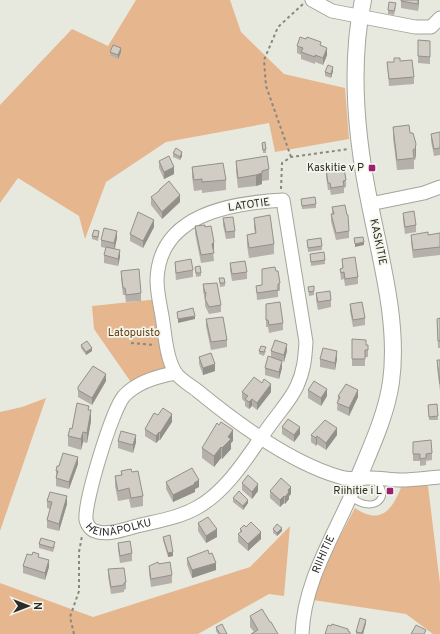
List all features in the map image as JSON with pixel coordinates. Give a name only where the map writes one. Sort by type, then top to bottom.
[{"type":"street","name":"KASKITIE","points":[[363,0],[365,17],[355,64],[360,147],[370,204],[383,263],[393,346],[391,382],[382,420],[365,478]]},
{"type":"street","points":[[308,2],[332,11],[425,28],[437,23],[440,18]]},
{"type":"street","points":[[370,204],[424,193],[440,186]]},
{"type":"street","name":"LATOTIE","points":[[176,373],[168,346],[157,281],[160,263],[167,244],[183,227],[202,216],[229,206],[283,200],[306,342],[305,364],[296,388],[262,436]]},
{"type":"street","points":[[176,373],[239,423],[262,436],[286,453],[307,464],[341,477],[401,480],[440,477]]},
{"type":"street","name":"HEINÄPOLKU","points":[[176,373],[166,374],[142,384],[125,395],[118,404],[86,509],[86,521],[89,527],[96,532],[110,532],[187,513],[208,500],[220,490],[262,436]]},
{"type":"street","name":"RIIHITIE","points":[[302,634],[307,601],[314,575],[351,498],[365,478]]},
{"type":"lane","points":[[351,498],[366,504],[379,500],[382,497],[382,486],[365,478]]},
{"type":"path","points":[[291,157],[266,86],[264,60],[278,27],[308,2]]},
{"type":"path","points":[[283,200],[280,176],[282,163],[291,157],[360,147]]},
{"type":"path","points":[[131,343],[168,346]]},
{"type":"path","points":[[74,634],[70,616],[79,591],[79,547],[86,521]]},
{"type":"green space","points":[[136,0],[230,0],[241,32],[284,74],[345,88],[349,139],[275,152],[269,123],[166,142],[106,182],[85,239],[79,216],[18,178],[0,203],[0,105],[72,29],[108,46]]},
{"type":"green space","name":"Latopuisto","points":[[159,299],[176,373],[135,388],[94,329],[92,306]]},
{"type":"green space","points":[[46,398],[0,531],[0,412],[22,407]]},
{"type":"green space","points":[[402,485],[428,486],[440,584],[440,634],[433,634],[406,614],[313,600],[323,568],[355,508],[364,513],[379,515],[390,508]]},
{"type":"green space","points":[[290,526],[284,596],[269,594],[198,634],[0,634],[0,583],[93,617],[250,567]]},
{"type":"building","points":[[418,0],[418,4],[401,1]]},
{"type":"building","points":[[389,2],[396,3],[394,11],[388,10]]},
{"type":"building","points":[[300,37],[306,39],[307,37],[321,42],[320,45],[327,48],[323,58],[301,52],[303,48],[297,46]]},
{"type":"building","points":[[418,40],[430,41],[430,57],[418,56]]},
{"type":"building","points":[[113,45],[121,48],[118,55],[110,52]]},
{"type":"building","points":[[394,58],[400,58],[400,61],[412,60],[414,77],[389,79],[387,62],[394,62]]},
{"type":"building","points":[[328,65],[333,67],[331,74],[325,72]]},
{"type":"building","points":[[409,125],[410,133],[413,133],[416,144],[415,149],[413,150],[414,158],[397,160],[393,127]]},
{"type":"building","points":[[440,132],[440,148],[434,149],[431,134]]},
{"type":"building","points":[[265,142],[266,149],[263,150],[262,143]]},
{"type":"building","points":[[176,148],[182,152],[180,157],[173,153]]},
{"type":"building","points":[[169,156],[174,167],[164,172],[159,161]]},
{"type":"building","points":[[267,156],[269,169],[256,175],[238,178],[236,161]]},
{"type":"building","points":[[223,163],[226,180],[202,182],[202,179],[194,180],[192,167]]},
{"type":"building","points":[[341,164],[341,168],[344,168],[346,180],[343,181],[344,186],[331,188],[330,183],[328,183],[326,169],[328,166]]},
{"type":"building","points":[[169,181],[180,195],[162,212],[151,197]]},
{"type":"building","points":[[315,197],[316,204],[302,206],[301,199]]},
{"type":"building","points":[[345,205],[348,215],[349,231],[336,233],[331,214],[334,214],[332,207]]},
{"type":"building","points":[[414,211],[416,225],[405,227],[403,213]]},
{"type":"building","points":[[138,212],[154,220],[143,241],[130,234]]},
{"type":"building","points":[[270,215],[274,244],[249,248],[247,235],[256,233],[254,218]]},
{"type":"building","points":[[233,217],[235,231],[226,232],[223,218]]},
{"type":"building","points":[[205,225],[205,227],[211,226],[214,242],[212,244],[214,253],[201,255],[195,226]]},
{"type":"building","points":[[104,228],[117,231],[114,243],[101,240]]},
{"type":"building","points":[[94,230],[99,231],[98,237],[92,236]]},
{"type":"building","points":[[428,232],[428,235],[440,233],[440,247],[413,250],[411,235]]},
{"type":"building","points":[[363,237],[364,242],[355,244],[354,238]]},
{"type":"building","points":[[321,238],[322,246],[308,248],[307,240]]},
{"type":"building","points":[[106,247],[120,250],[118,259],[104,255]]},
{"type":"building","points":[[324,252],[325,260],[311,262],[310,254]]},
{"type":"building","points":[[355,257],[358,277],[345,279],[344,272],[341,273],[340,269],[343,268],[342,259]]},
{"type":"building","points":[[191,259],[193,270],[176,273],[175,262]]},
{"type":"building","points":[[245,261],[247,272],[232,274],[230,263]]},
{"type":"building","points":[[200,266],[201,273],[196,273],[195,267]]},
{"type":"building","points":[[275,267],[276,271],[278,271],[280,283],[278,284],[278,290],[257,293],[256,286],[262,285],[262,269]]},
{"type":"building","points":[[139,269],[141,293],[126,295],[125,288],[123,288],[121,271]]},
{"type":"building","points":[[219,278],[224,278],[225,283],[220,283]]},
{"type":"building","points":[[217,283],[221,305],[209,307],[205,299],[206,292],[205,293],[203,284]]},
{"type":"building","points":[[314,286],[314,291],[309,292],[308,287]]},
{"type":"building","points":[[330,291],[331,300],[318,302],[316,293]]},
{"type":"building","points":[[280,302],[283,323],[269,325],[268,320],[266,320],[266,304]]},
{"type":"building","points":[[362,302],[365,318],[353,320],[350,304]]},
{"type":"building","points":[[193,308],[195,316],[178,319],[177,312]]},
{"type":"building","points":[[223,317],[227,340],[211,342],[206,319]]},
{"type":"building","points":[[440,318],[440,341],[438,341],[437,319]]},
{"type":"building","points":[[352,339],[366,340],[368,350],[365,350],[365,359],[352,359]]},
{"type":"building","points":[[275,340],[287,344],[284,355],[271,351]]},
{"type":"building","points":[[87,341],[92,348],[86,352],[81,345]]},
{"type":"building","points":[[261,346],[266,347],[264,352],[259,351]]},
{"type":"building","points":[[323,348],[337,351],[335,363],[320,359]]},
{"type":"building","points":[[211,353],[215,364],[203,368],[199,357]]},
{"type":"building","points":[[268,356],[282,361],[279,372],[265,368]]},
{"type":"building","points":[[437,360],[440,360],[440,384]]},
{"type":"building","points":[[93,366],[106,374],[92,398],[78,390],[78,387]]},
{"type":"building","points":[[254,377],[262,383],[264,379],[271,384],[257,403],[252,399],[249,402],[245,399],[248,396],[242,392]]},
{"type":"building","points":[[314,381],[327,389],[321,398],[308,390]]},
{"type":"building","points":[[346,384],[358,390],[349,408],[337,403],[340,397],[338,396]]},
{"type":"building","points":[[77,403],[89,406],[88,410],[91,410],[87,433],[83,432],[81,439],[68,436],[70,428],[72,429]]},
{"type":"building","points":[[437,404],[438,416],[429,417],[428,405]]},
{"type":"building","points":[[163,408],[172,414],[160,433],[159,432],[156,436],[145,429],[154,413],[158,415]]},
{"type":"building","points":[[288,419],[300,427],[294,435],[282,427]]},
{"type":"building","points":[[325,420],[337,428],[326,443],[317,436],[316,438],[311,435]]},
{"type":"building","points":[[221,422],[233,430],[228,437],[231,439],[222,448],[221,447],[214,456],[202,448],[217,423],[219,425]]},
{"type":"building","points":[[121,431],[136,435],[133,445],[118,441]]},
{"type":"building","points":[[431,440],[432,453],[426,454],[426,458],[420,459],[420,454],[413,454],[413,442]]},
{"type":"building","points":[[63,453],[78,457],[69,482],[56,478],[58,471],[56,471],[57,466],[59,466]]},
{"type":"building","points":[[192,468],[199,480],[194,483],[195,484],[173,495],[166,482]]},
{"type":"building","points":[[131,469],[132,472],[138,471],[143,496],[131,498],[129,488],[118,491],[115,476],[122,475],[121,471]]},
{"type":"building","points":[[248,475],[258,484],[252,492],[242,483]]},
{"type":"building","points":[[281,478],[291,487],[285,497],[284,496],[280,500],[270,491]]},
{"type":"building","points":[[239,491],[248,500],[243,506],[233,498]]},
{"type":"building","points":[[50,492],[67,496],[59,524],[47,520],[52,502],[47,501]]},
{"type":"building","points":[[208,517],[217,529],[206,536],[198,523]]},
{"type":"building","points":[[251,522],[261,532],[248,544],[238,534],[242,531],[240,529],[244,525],[246,527]]},
{"type":"building","points":[[277,524],[282,528],[277,533],[273,529]]},
{"type":"building","points":[[170,535],[173,552],[168,553],[163,537]]},
{"type":"building","points":[[41,538],[55,542],[53,548],[39,544]]},
{"type":"building","points":[[130,541],[132,553],[120,556],[118,543]]},
{"type":"building","points":[[208,550],[209,554],[212,553],[216,563],[192,570],[187,558]]},
{"type":"building","points":[[33,552],[39,554],[38,557],[49,560],[45,573],[23,566],[27,554],[32,555]]},
{"type":"building","points":[[158,562],[159,564],[170,562],[172,575],[151,579],[149,566]]},
{"type":"building","points":[[124,568],[126,582],[124,585],[111,587],[108,569]]},
{"type":"building","points":[[262,609],[278,634],[251,634],[258,630],[250,616]]},
{"type":"building","points":[[360,618],[366,620],[362,633],[356,632]]},
{"type":"building","points":[[222,624],[227,634],[220,634],[216,627]]},
{"type":"building","points":[[332,624],[348,629],[350,634],[325,634],[328,625],[331,626]]},
{"type":"building","points":[[416,625],[426,630],[424,634],[411,634]]},
{"type":"place","name":"Kaskitie v P","points":[[372,168]]},
{"type":"place","name":"Riihitie i L","points":[[390,491]]}]
